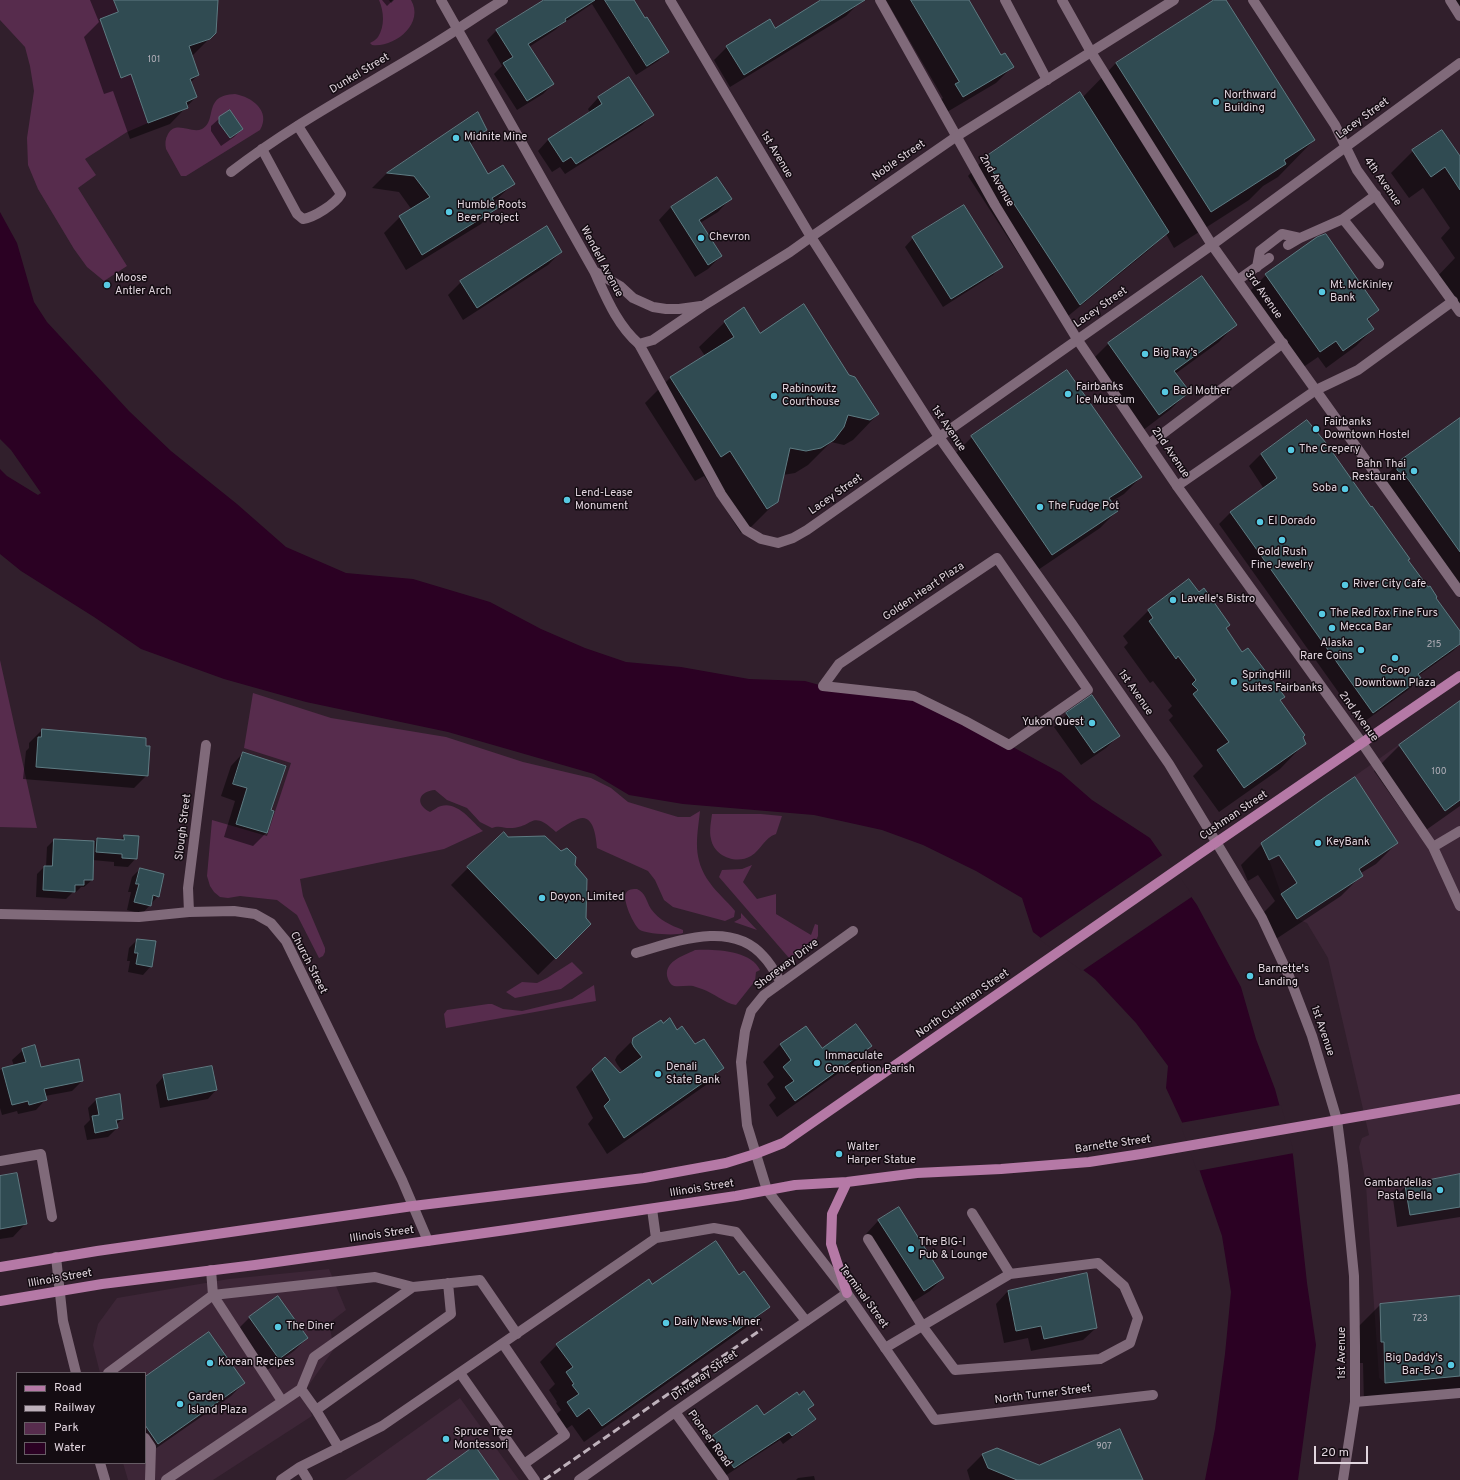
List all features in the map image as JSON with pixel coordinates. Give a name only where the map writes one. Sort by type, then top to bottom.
[{"type":"main road","name":"Cushman Street","points":[[1024,977],[1198,855],[1460,676]]},
{"type":"main road","name":"North Cushman Street","points":[[756,1154],[782,1143],[1024,977]]},
{"type":"main road","name":"Barnette Street","points":[[767,1190],[795,1184],[846,1182],[917,1173],[1000,1169],[1089,1162],[1460,1099]]},
{"type":"main road","name":"Illinois Street","points":[[0,1267],[56,1257],[413,1206],[644,1178],[726,1163],[756,1154]]},
{"type":"main road","points":[[846,1182],[832,1214],[831,1244],[847,1293]]},
{"type":"main road","name":"Illinois Street","points":[[0,1301],[102,1284],[428,1241],[652,1209],[767,1190]]},
{"type":"street","name":"Wendell Avenue","points":[[441,0],[594,271],[612,309],[624,328],[639,344],[721,494],[746,530]]},
{"type":"street","name":"Dunkel Street","points":[[230,172],[298,126],[503,0]]},
{"type":"street","name":"1st Avenue","points":[[670,0],[811,237],[938,437],[1059,605],[1169,764],[1262,918],[1289,976],[1312,1036],[1337,1120],[1343,1166],[1354,1276],[1355,1402],[1343,1480]]},
{"type":"street","name":"2nd Avenue","points":[[880,0],[995,205],[1077,339],[1178,486],[1362,743],[1433,847],[1460,906]]},
{"type":"street","points":[[1005,0],[1047,80]]},
{"type":"street","name":"3rd Avenue","points":[[1062,0],[1091,52],[1212,245],[1460,592]]},
{"type":"street","name":"Noble Street","points":[[639,344],[653,340],[703,306],[790,252],[957,136],[1174,0]]},
{"type":"street","name":"4th Avenue","points":[[1253,0],[1335,125],[1357,170],[1460,312]]},
{"type":"street","points":[[1450,0],[1460,16]]},
{"type":"street","name":"Lacey Street","points":[[746,530],[761,539],[778,543],[793,538],[807,530],[1212,245],[1460,62]]},
{"type":"street","points":[[262,149],[297,214],[303,219],[311,218],[338,200],[341,194],[298,126]]},
{"type":"street","points":[[1288,245],[1343,219],[1376,195]]},
{"type":"street","points":[[1343,219],[1379,264]]},
{"type":"street","points":[[1257,267],[1260,250],[1282,234],[1300,238]]},
{"type":"street","points":[[1238,280],[1269,258]]},
{"type":"street","points":[[594,271],[620,286],[633,298],[653,307],[679,309],[703,306]]},
{"type":"street","points":[[1178,486],[1316,390],[1358,370],[1452,301]]},
{"type":"street","points":[[1149,444],[1282,343]]},
{"type":"street","name":"Golden Heart Plaza","points":[[997,558],[1088,690],[1009,745],[914,696],[823,686],[839,664],[997,558]]},
{"type":"street","name":"Slough Street","points":[[189,912],[188,888],[206,745]]},
{"type":"street","points":[[1433,847],[1460,831]]},
{"type":"street","name":"Church Street","points":[[0,914],[138,917],[189,912],[234,911],[254,914],[271,923],[286,941],[402,1180],[428,1241]]},
{"type":"street","name":"Shoreway Drive","points":[[767,1190],[747,1125],[741,1062],[745,1031],[751,1011],[764,995],[853,931]]},
{"type":"street","points":[[636,953],[689,938],[725,936],[750,944],[764,957],[781,983]]},
{"type":"street","points":[[0,1161],[41,1154],[52,1217]]},
{"type":"street","name":"Terminal Street","points":[[767,1190],[847,1293],[935,1420]]},
{"type":"street","points":[[652,1209],[656,1238]]},
{"type":"street","points":[[972,1213],[1010,1274]]},
{"type":"street","points":[[281,1480],[300,1467],[382,1426],[656,1238],[714,1228],[736,1232],[806,1321]]},
{"type":"street","points":[[868,1239],[923,1327],[955,1370],[1100,1359],[1130,1342],[1138,1318],[1124,1286],[1098,1263],[1010,1274],[923,1327],[885,1348]]},
{"type":"street","points":[[56,1257],[63,1321],[76,1372]]},
{"type":"street","points":[[211,1270],[213,1295],[282,1401]]},
{"type":"street","points":[[109,1372],[213,1295],[375,1277],[413,1287],[480,1280],[516,1334]]},
{"type":"street","points":[[316,1410],[451,1314],[448,1283]]},
{"type":"street","points":[[166,1480],[301,1389],[314,1357],[413,1287]]},
{"type":"street","name":"Driveway Street","points":[[579,1480],[847,1293]]},
{"type":"street","points":[[503,1344],[565,1435],[524,1464]]},
{"type":"street","points":[[460,1373],[535,1480]]},
{"type":"street","points":[[301,1389],[316,1410],[339,1448]]},
{"type":"street","points":[[1355,1402],[1460,1393]]},
{"type":"street","name":"North Turner Street","points":[[935,1420],[1152,1395]]},
{"type":"street","name":"Pioneer Road","points":[[675,1412],[724,1480]]},
{"type":"street","points":[[146,1440],[151,1447],[150,1480]]},
{"type":"street","points":[[100,1464],[105,1480]]},
{"type":"street","points":[[300,1467],[308,1480]]},
{"type":"shaded area","points":[[1460,701],[1460,1376],[1385,1383],[1379,1378],[1366,1185],[1359,1147],[1362,1138],[1369,1135],[1328,958],[1307,923],[1297,919],[1281,894],[1269,860],[1261,843]]},
{"type":"shaded area","points":[[329,1269],[346,1310],[329,1323],[334,1349],[304,1392],[312,1416],[213,1480],[128,1480],[123,1464],[146,1464],[146,1372],[100,1372],[93,1345],[98,1324],[117,1298],[229,1279]]},
{"type":"shaded area","name":"Spruce Tree Montessori","points":[[460,1398],[519,1480],[345,1480]]},
{"type":"green space","points":[[0,0],[114,0],[118,12],[121,78],[133,73],[136,83],[134,84],[148,123],[127,132],[85,159],[96,175],[78,188],[127,266],[104,281],[87,267],[74,249],[38,189],[28,165],[27,138],[34,91],[30,66],[25,47],[0,20]]},
{"type":"green space","points":[[379,0],[389,0],[391,3],[394,0],[411,0],[414,9],[414,18],[411,26],[398,38],[389,43],[372,45],[370,43],[378,37],[383,24],[383,14]]},
{"type":"green space","points":[[235,94],[248,98],[258,106],[263,117],[263,123],[260,130],[186,176],[181,176],[166,149],[166,138],[168,134],[175,128],[193,130],[202,129],[207,125],[214,103],[225,95]]},
{"type":"green space","points":[[0,660],[37,828],[0,827]]},
{"type":"green space","points":[[253,693],[331,718],[446,737],[523,762],[591,778],[611,788],[628,802],[678,817],[690,817],[700,811],[697,848],[700,865],[713,887],[735,911],[734,917],[725,921],[673,907],[664,900],[655,880],[648,871],[597,848],[593,828],[588,820],[583,818],[578,819],[556,832],[548,825],[536,820],[518,827],[492,828],[480,822],[467,808],[447,800],[435,790],[425,793],[420,798],[420,802],[425,809],[430,812],[438,807],[447,805],[459,809],[483,831],[444,849],[300,879],[303,896],[325,948],[323,956],[319,958],[297,915],[277,900],[240,896],[228,898],[220,897],[210,886],[207,876],[212,820],[267,836],[291,763],[244,748]]},
{"type":"green space","points":[[712,814],[761,814],[782,816],[776,834],[768,838],[751,856],[739,860],[726,857],[716,850],[713,845],[710,833]]},
{"type":"green space","points":[[752,865],[743,882],[757,899],[776,894],[776,914],[811,935],[815,924],[818,925],[818,936],[815,942],[789,958],[719,877],[722,870],[742,869]]},
{"type":"green space","points":[[637,889],[644,895],[651,909],[661,919],[683,930],[683,933],[662,934],[649,933],[640,930],[629,913],[625,896],[628,891]]},
{"type":"green space","points":[[741,913],[757,930],[734,922],[741,918]]},
{"type":"green space","points":[[695,950],[731,952],[749,958],[755,963],[760,970],[756,972],[755,981],[736,1005],[693,986],[674,986],[670,983],[667,973],[671,964],[680,957]]},
{"type":"green space","points":[[572,962],[583,973],[561,989],[515,998],[506,992],[522,982],[537,983]]},
{"type":"green space","points":[[594,985],[596,1001],[446,1028],[444,1014],[447,1010],[492,1004],[503,1009],[522,1011],[572,999]]},
{"type":"water","points":[[0,212],[17,243],[34,302],[47,322],[129,411],[171,451],[237,504],[286,547],[346,573],[413,579],[490,602],[541,629],[585,648],[626,662],[681,667],[749,679],[805,681],[823,686],[914,696],[1061,773],[1092,800],[1150,838],[1197,905],[1241,987],[1256,1039],[1275,1089],[1293,1155],[1307,1283],[1316,1345],[1298,1480],[1205,1480],[1215,1429],[1225,1354],[1231,1292],[1222,1236],[1186,1131],[1166,1088],[1168,1066],[1136,1023],[1095,979],[1033,932],[1022,898],[976,871],[923,845],[882,830],[814,815],[683,804],[629,795],[594,774],[448,732],[306,702],[224,679],[141,649],[94,617],[21,571],[0,554],[0,469],[7,476],[38,495],[41,493],[11,450],[0,439]]},
{"type":"pier","points":[[1164,854],[1193,896],[1082,971],[1039,939]]},
{"type":"pier","points":[[1281,1105],[1294,1153],[1197,1171],[1180,1123]]},
{"type":"building","points":[[114,0],[218,0],[216,33],[210,39],[189,46],[199,75],[190,79],[197,97],[186,102],[188,108],[148,123],[131,74],[121,78],[100,19],[118,12]]},
{"type":"building","points":[[544,0],[595,0],[565,19],[566,21],[528,44],[554,84],[527,101],[503,63],[513,57],[496,30]]},
{"type":"building","points":[[605,0],[634,0],[645,18],[647,17],[669,52],[647,66]]},
{"type":"building","points":[[821,0],[865,0],[744,75],[726,46],[770,19],[775,28]]},
{"type":"building","points":[[911,0],[969,0],[1001,55],[1005,53],[1014,67],[963,97],[955,84],[959,82]]},
{"type":"building","name":"Northward Building","points":[[1214,0],[1226,0],[1315,140],[1284,160],[1286,164],[1211,212],[1116,63]]},
{"type":"building","points":[[629,77],[654,115],[576,164],[571,157],[563,162],[548,139],[602,104],[598,97]]},
{"type":"building","points":[[1080,92],[1169,232],[1080,305],[984,158]]},
{"type":"building","points":[[230,110],[243,129],[230,138],[219,123],[219,117]]},
{"type":"building","points":[[478,112],[487,130],[469,141],[488,174],[503,165],[515,184],[492,198],[498,208],[422,255],[399,216],[430,197],[414,176],[387,173]]},
{"type":"building","points":[[1442,130],[1460,156],[1460,190],[1445,167],[1431,177],[1412,150]]},
{"type":"building","name":"Chevron","points":[[717,177],[732,199],[699,220],[722,256],[708,265],[671,207]]},
{"type":"building","points":[[964,205],[1003,267],[951,299],[912,237]]},
{"type":"building","points":[[547,226],[562,252],[477,308],[460,281]]},
{"type":"building","name":"Mt. McKinley Bank","points":[[1326,234],[1379,310],[1367,319],[1374,329],[1343,351],[1336,341],[1320,352],[1265,274],[1317,237]]},
{"type":"building","points":[[1202,276],[1237,325],[1174,371],[1190,392],[1159,415],[1108,343]]},
{"type":"building","name":"Rabinowitz Courthouse","points":[[804,304],[849,375],[855,377],[879,414],[870,420],[848,415],[844,427],[834,440],[821,448],[806,451],[790,448],[778,502],[767,509],[730,451],[721,457],[670,377],[734,337],[724,321],[744,307],[760,333]]},
{"type":"building","points":[[1067,370],[1142,477],[1109,498],[1118,511],[1052,555],[971,436]]},
{"type":"building","points":[[1460,418],[1460,552],[1408,479],[1397,470],[1397,463]]},
{"type":"building","points":[[1307,420],[1326,443],[1371,507],[1372,506],[1410,559],[1408,560],[1428,587],[1430,586],[1437,597],[1436,598],[1460,631],[1460,644],[1418,674],[1421,678],[1373,713],[1230,512],[1277,478],[1261,454]]},
{"type":"building","name":"SpringHill Suites Fairbanks","points":[[1189,579],[1199,592],[1204,588],[1230,625],[1226,628],[1242,652],[1248,648],[1285,697],[1280,700],[1305,735],[1303,737],[1306,744],[1244,788],[1217,750],[1229,742],[1193,694],[1198,690],[1192,684],[1196,680],[1178,656],[1176,659],[1149,621],[1153,618],[1148,610]]},
{"type":"building","name":"Yukon Quest","points":[[1092,695],[1120,736],[1094,753],[1066,713]]},
{"type":"building","points":[[1460,701],[1460,800],[1445,811],[1399,745]]},
{"type":"building","points":[[42,729],[146,738],[146,746],[150,746],[148,776],[36,767],[38,737],[41,737]]},
{"type":"building","points":[[243,752],[286,766],[271,810],[274,811],[267,833],[236,824],[247,788],[233,784]]},
{"type":"building","points":[[1355,777],[1398,843],[1359,869],[1363,876],[1297,919],[1281,894],[1297,883],[1279,855],[1269,860],[1261,843]]},
{"type":"building","name":"Doyon, Limited","points":[[504,832],[508,837],[545,836],[561,851],[567,848],[576,857],[575,865],[587,879],[586,918],[591,924],[556,959],[467,867]]},
{"type":"building","points":[[124,835],[139,836],[137,859],[122,858],[122,854],[96,852],[97,838],[124,840]]},
{"type":"building","points":[[54,839],[94,841],[93,880],[84,880],[84,885],[75,885],[75,892],[43,890],[44,866],[52,866]]},
{"type":"building","points":[[140,868],[164,874],[159,897],[153,895],[151,906],[134,902],[139,884],[136,884]]},
{"type":"building","points":[[137,939],[156,941],[152,967],[136,964],[138,953],[135,953]]},
{"type":"building","points":[[670,1018],[677,1030],[682,1026],[695,1044],[704,1039],[724,1068],[624,1138],[604,1106],[610,1100],[592,1069],[605,1057],[620,1073],[642,1057],[632,1043],[633,1038],[661,1020],[663,1023]]},
{"type":"building","name":"Immaculate Conception Parish","points":[[856,1024],[872,1046],[795,1101],[785,1087],[794,1081],[783,1067],[791,1060],[780,1044],[806,1026],[822,1048]]},
{"type":"building","points":[[35,1045],[41,1067],[79,1059],[83,1081],[44,1089],[47,1100],[29,1105],[28,1101],[12,1105],[2,1068],[26,1062],[22,1049]]},
{"type":"building","points":[[212,1066],[217,1090],[168,1100],[163,1075]]},
{"type":"building","points":[[120,1094],[123,1119],[116,1120],[118,1128],[95,1133],[92,1116],[99,1115],[96,1099]]},
{"type":"building","points":[[17,1173],[27,1224],[0,1229],[0,1176]]},
{"type":"building","points":[[1460,1174],[1460,1207],[1410,1215],[1405,1185]]},
{"type":"building","name":"The BIG-I Pub & Lounge","points":[[899,1207],[944,1278],[924,1291],[878,1220]]},
{"type":"building","name":"Daily News-Miner","points":[[716,1241],[739,1275],[744,1271],[770,1307],[602,1426],[589,1408],[577,1417],[567,1402],[579,1394],[572,1385],[574,1384],[566,1372],[573,1367],[556,1344],[649,1279],[652,1284]]},
{"type":"building","points":[[1087,1273],[1097,1328],[1044,1339],[1041,1326],[1016,1331],[1008,1291]]},
{"type":"building","points":[[278,1296],[308,1338],[279,1359],[249,1317]]},
{"type":"building","points":[[1460,1296],[1460,1376],[1385,1383],[1384,1342],[1381,1342],[1380,1304]]},
{"type":"building","name":"Garden Island Plaza","points":[[209,1332],[245,1383],[158,1444],[146,1426],[146,1376]]},
{"type":"building","points":[[804,1391],[814,1405],[808,1409],[816,1419],[792,1436],[789,1432],[734,1468],[712,1436],[757,1405],[764,1415],[797,1392],[799,1395]]},
{"type":"building","points":[[1120,1429],[1143,1480],[1017,1480],[988,1468],[982,1454],[997,1448],[1039,1465]]},
{"type":"building","points":[[475,1446],[499,1480],[427,1480]]},
{"type":"railway","points":[[544,1480],[762,1329]]},
{"type":"place","name":"Northward Building","points":[[1216,102]]},
{"type":"place","name":"Midnite Mine","points":[[456,138]]},
{"type":"place","name":"Humble Roots Beer Project","points":[[449,212]]},
{"type":"place","name":"Chevron","points":[[701,238]]},
{"type":"place","name":"Moose Antler Arch","points":[[107,285]]},
{"type":"place","name":"Mt. McKinley Bank","points":[[1322,292]]},
{"type":"place","name":"Big Ray’s","points":[[1145,354]]},
{"type":"place","name":"Bad Mother","points":[[1165,392]]},
{"type":"place","name":"Fairbanks Ice Museum","points":[[1068,394]]},
{"type":"place","name":"Rabinowitz Courthouse","points":[[774,396]]},
{"type":"place","name":"Fairbanks Downtown Hostel","points":[[1316,429]]},
{"type":"place","name":"The Crepery","points":[[1291,450]]},
{"type":"place","name":"Bahn Thai Restaurant","points":[[1414,471]]},
{"type":"place","name":"Soba","points":[[1345,489]]},
{"type":"place","name":"Lend-Lease Monument","points":[[567,500]]},
{"type":"place","name":"The Fudge Pot","points":[[1040,507]]},
{"type":"place","name":"El Dorado","points":[[1260,522]]},
{"type":"place","name":"Gold Rush Fine Jewelry","points":[[1282,540]]},
{"type":"place","name":"River City Cafe","points":[[1345,585]]},
{"type":"place","name":"Lavelle's Bistro","points":[[1173,600]]},
{"type":"place","name":"The Red Fox Fine Furs","points":[[1322,614]]},
{"type":"place","name":"Mecca Bar","points":[[1332,628]]},
{"type":"place","name":"Alaska Rare Coins","points":[[1361,650]]},
{"type":"place","name":"Co-op Downtown Plaza","points":[[1395,658]]},
{"type":"place","name":"SpringHill Suites Fairbanks","points":[[1234,682]]},
{"type":"place","name":"Yukon Quest","points":[[1092,723]]},
{"type":"place","name":"KeyBank","points":[[1318,843]]},
{"type":"place","name":"Doyon, Limited","points":[[542,898]]},
{"type":"place","name":"Barnette's Landing","points":[[1250,976]]},
{"type":"place","name":"Immaculate Conception Parish","points":[[817,1063]]},
{"type":"place","name":"Denali State Bank","points":[[658,1074]]},
{"type":"place","name":"Walter Harper Statue","points":[[839,1154]]},
{"type":"place","name":"Gambardellas Pasta Bella","points":[[1440,1190]]},
{"type":"place","name":"The BIG-I Pub & Lounge","points":[[911,1249]]},
{"type":"place","name":"Daily News-Miner","points":[[666,1323]]},
{"type":"place","name":"The Diner","points":[[278,1327]]},
{"type":"place","name":"Korean Recipes","points":[[210,1363]]},
{"type":"place","name":"Big Daddy's Bar-B-Q","points":[[1451,1365]]},
{"type":"place","name":"Garden Island Plaza","points":[[180,1404]]},
{"type":"place","name":"Spruce Tree Montessori","points":[[446,1439]]}]
